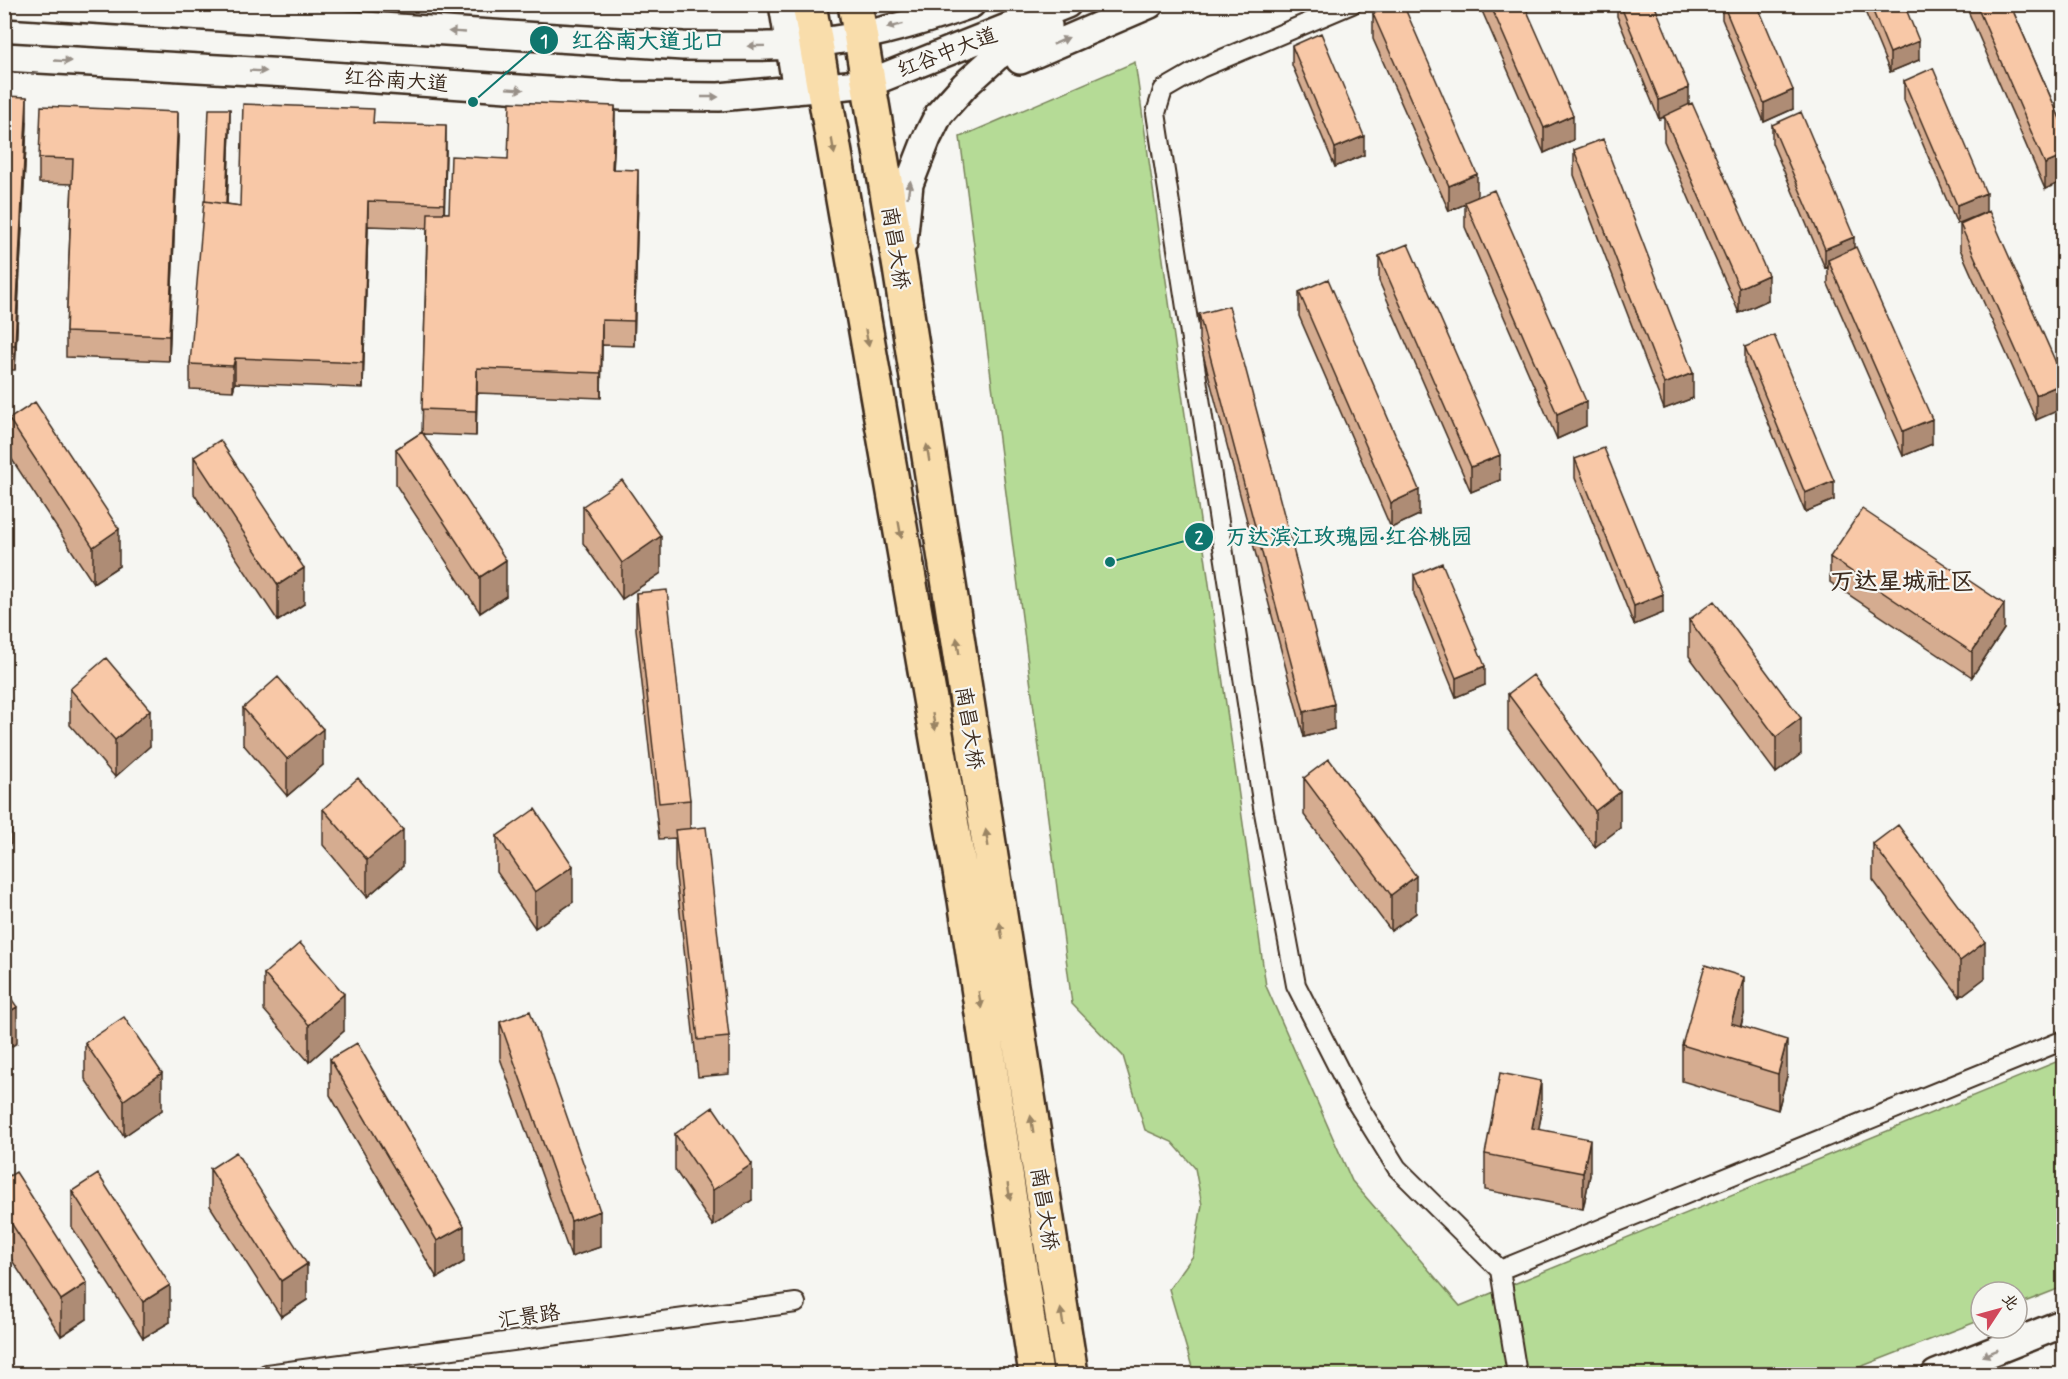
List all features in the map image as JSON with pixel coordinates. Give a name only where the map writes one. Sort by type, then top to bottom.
[{"type":"highway","name":"南昌大桥","points":[[809,4],[802,44],[810,89],[980,898],[1071,1374]]},
{"type":"highway","name":"南昌大桥","points":[[858,20],[900,268],[980,898],[1036,1374]]},
{"type":"main road","points":[[14,4],[671,45],[802,44],[783,4]]},
{"type":"main road","name":"红谷中大道","points":[[802,44],[858,20],[972,4]]},
{"type":"main road","name":"红谷中大道","points":[[810,89],[868,83],[1067,4]]},
{"type":"main road","points":[[900,268],[909,184],[939,114],[965,85],[998,56],[1085,4]]},
{"type":"main road","points":[[939,114],[1020,60],[1150,4]]},
{"type":"main road","name":"红谷南大道","points":[[4,57],[287,73],[622,96],[719,97],[810,89]]},
{"type":"main road","points":[[1936,1374],[2064,1323]]},
{"type":"street","points":[[1352,4],[1201,68],[1163,90],[1156,113],[1263,807],[1296,985],[1353,1096],[1397,1168],[1500,1270],[1517,1374]]},
{"type":"street","points":[[1500,1270],[2064,1040]]},
{"type":"street","name":"汇景路","points":[[267,1374],[369,1368],[796,1303]]},
{"type":"green space","points":[[1135,62],[1266,986],[1352,1181],[1460,1306],[2063,1059],[2063,1287],[2029,1300],[2029,1280],[1969,1280],[1969,1325],[1842,1374],[1194,1374],[1169,1289],[1193,1256],[1202,1205],[1195,1168],[1172,1142],[1145,1130],[1123,1056],[1072,1004],[960,137]]},
{"type":"building","points":[[1395,4],[1403,4],[1477,174],[1449,186],[1373,14]]},
{"type":"building","points":[[1490,4],[1524,4],[1573,115],[1544,128]]},
{"type":"building","points":[[1620,4],[1654,4],[1689,88],[1659,100]]},
{"type":"building","points":[[1723,4],[1757,4],[1793,90],[1764,103]]},
{"type":"building","points":[[1870,4],[1904,4],[1919,41],[1890,53]]},
{"type":"building","points":[[1976,4],[2010,4],[2064,128],[2064,156],[2045,164]]},
{"type":"building","points":[[1321,33],[1364,136],[1335,148],[1292,46]]},
{"type":"building","points":[[1933,68],[1986,193],[1957,205],[1904,81]]},
{"type":"building","points":[[4,96],[27,97],[15,345],[4,345]]},
{"type":"building","points":[[510,102],[615,106],[612,169],[638,170],[634,321],[602,320],[601,373],[477,368],[476,411],[422,409],[428,213],[449,213],[451,156],[508,159]]},
{"type":"building","points":[[1692,103],[1768,275],[1739,288],[1664,116]]},
{"type":"building","points":[[243,104],[374,109],[373,123],[446,125],[444,204],[368,201],[363,363],[235,358],[233,366],[190,364],[204,201],[240,206]]},
{"type":"building","points":[[41,106],[178,112],[169,336],[66,332],[73,159],[39,158]]},
{"type":"building","points":[[209,109],[230,109],[226,204],[205,201]]},
{"type":"building","points":[[1801,112],[1854,237],[1825,249],[1772,125]]},
{"type":"building","points":[[1603,139],[1693,373],[1664,384],[1574,150]]},
{"type":"building","points":[[1494,190],[1586,401],[1557,414],[1465,202]]},
{"type":"building","points":[[1989,211],[2064,381],[2036,395],[1960,224]]},
{"type":"building","points":[[1408,244],[1500,455],[1471,467],[1379,256]]},
{"type":"building","points":[[1856,247],[1932,419],[1903,431],[1828,260]]},
{"type":"building","points":[[1328,279],[1419,490],[1391,503],[1299,292]]},
{"type":"building","points":[[1229,306],[1334,704],[1304,712],[1199,314]]},
{"type":"building","points":[[1774,335],[1834,481],[1805,493],[1745,347]]},
{"type":"building","points":[[35,402],[119,529],[93,547],[9,419]]},
{"type":"building","points":[[422,432],[506,560],[480,577],[396,449]]},
{"type":"building","points":[[220,440],[304,568],[278,585],[194,457]]},
{"type":"building","points":[[1604,448],[1663,594],[1634,606],[1575,459]]},
{"type":"building","points":[[622,480],[661,536],[622,563],[583,506]]},
{"type":"building","points":[[1862,509],[2004,604],[1972,652],[1830,557]]},
{"type":"building","points":[[1442,563],[1485,666],[1456,678],[1414,575]]},
{"type":"building","points":[[667,590],[690,800],[659,803],[636,593]]},
{"type":"building","points":[[1714,601],[1801,718],[1776,737],[1689,620]]},
{"type":"building","points":[[106,658],[150,710],[115,740],[70,689]]},
{"type":"building","points":[[1533,675],[1620,792],[1595,811],[1508,694]]},
{"type":"building","points":[[278,677],[323,729],[287,759],[243,708]]},
{"type":"building","points":[[1329,759],[1416,876],[1391,895],[1304,778]]},
{"type":"building","points":[[358,778],[403,830],[367,860],[323,809]]},
{"type":"building","points":[[4,800],[11,807],[4,813]]},
{"type":"building","points":[[535,809],[573,866],[535,892],[497,836]]},
{"type":"building","points":[[1898,825],[1985,942],[1960,961],[1873,844]]},
{"type":"building","points":[[706,827],[729,1037],[698,1040],[675,830]]},
{"type":"building","points":[[300,943],[344,994],[309,1025],[264,974]]},
{"type":"building","points":[[1705,965],[1744,977],[1731,1023],[1787,1040],[1778,1074],[1682,1045]]},
{"type":"building","points":[[4,988],[17,1007],[4,1015]]},
{"type":"building","points":[[530,1011],[600,1211],[571,1221],[500,1022]]},
{"type":"building","points":[[124,1017],[162,1073],[124,1100],[85,1043]]},
{"type":"building","points":[[357,1043],[464,1226],[437,1241],[330,1059]]},
{"type":"building","points":[[1500,1073],[1541,1081],[1532,1128],[1590,1139],[1583,1173],[1485,1154]]},
{"type":"building","points":[[713,1107],[752,1164],[713,1190],[675,1134]]},
{"type":"building","points":[[236,1152],[307,1264],[281,1281],[210,1169]]},
{"type":"building","points":[[16,1172],[87,1283],[61,1300],[4,1212],[4,1179]]},
{"type":"building","points":[[98,1174],[170,1285],[143,1302],[72,1191]]},
{"type":"place","name":"红谷南大道北口","points":[[473,102]]},
{"type":"place","name":"万达滨江玫瑰园·红谷桃园","points":[[1110,562]]},
{"type":"district","name":"万达星城社区","points":[[1902,581]]}]
